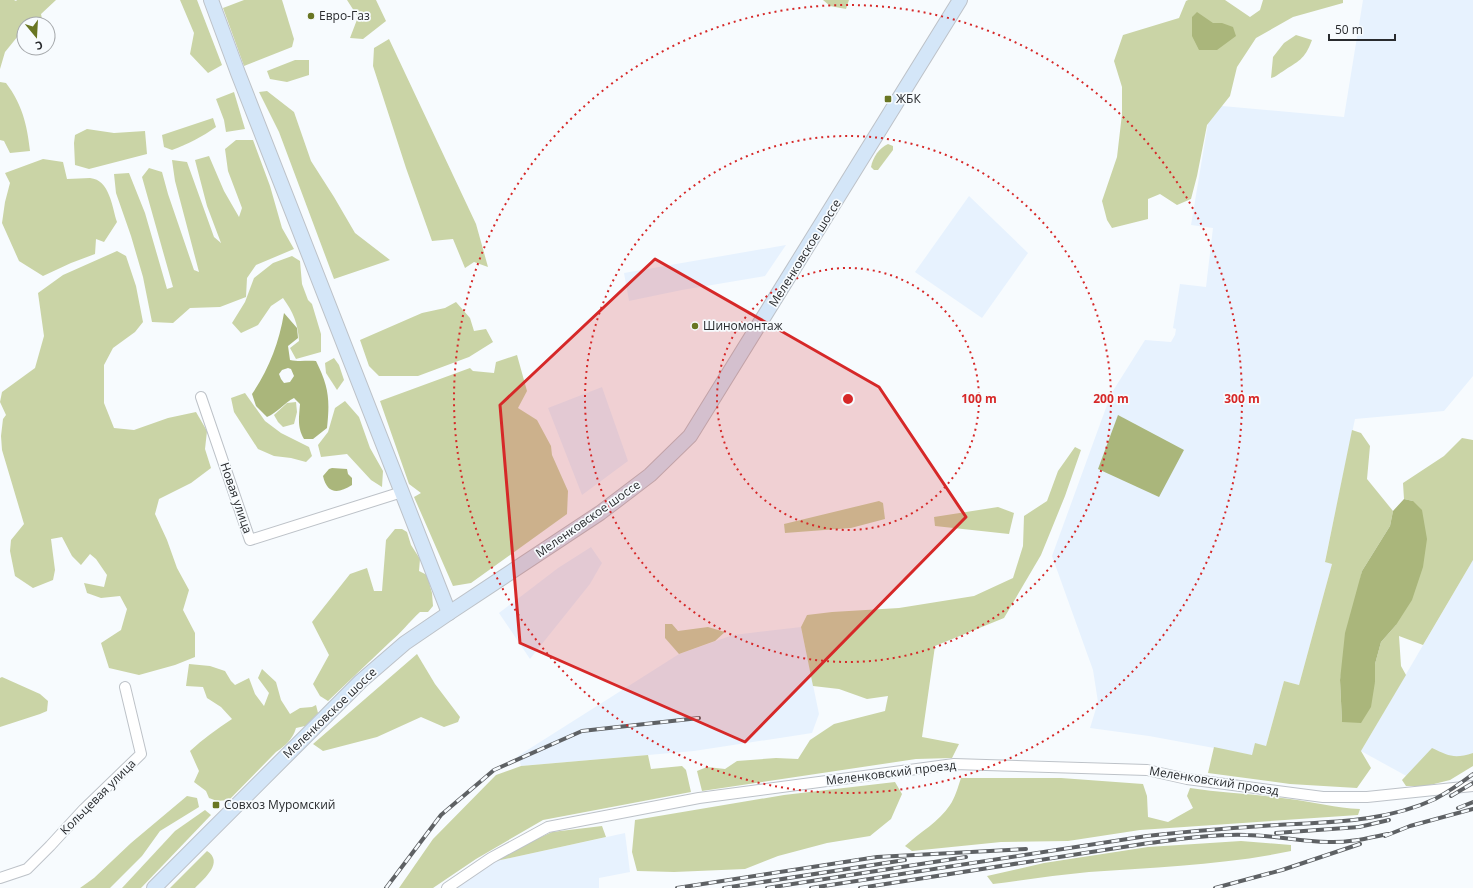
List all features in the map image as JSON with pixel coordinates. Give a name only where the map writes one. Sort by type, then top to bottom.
[{"type":"main road","points":[[211,0],[241,81],[448,613]]},
{"type":"main road","name":"Меленковское шоссе","points":[[154,888],[361,681],[405,643],[600,513],[650,475],[690,436],[960,0]]},
{"type":"street","name":"Новая улица","points":[[201,397],[250,540],[402,492]]},
{"type":"street","name":"Кольцевая улица","points":[[0,878],[27,869],[84,809],[141,754],[125,687]]},
{"type":"street","name":"Меленковский проезд","points":[[447,888],[491,858],[548,828],[698,798],[954,764],[1147,770],[1187,779],[1323,797],[1367,797],[1473,786]]},
{"type":"highlighted area","points":[[655,259],[879,387],[966,517],[745,742],[520,643],[500,405]]},
{"type":"shaded area","points":[[0,0],[56,0],[41,14],[41,16],[16,16],[16,38],[5,52],[0,69]]},
{"type":"shaded area","points":[[180,0],[197,0],[222,65],[208,73],[190,54],[194,33]]},
{"type":"shaded area","points":[[244,0],[282,0],[294,39],[292,47],[244,66],[223,8]]},
{"type":"shaded area","points":[[347,0],[376,0],[386,21],[363,39],[350,38],[358,17]]},
{"type":"shaded area","points":[[823,0],[849,0],[846,9],[830,6]]},
{"type":"shaded area","points":[[1225,0],[1250,17],[1260,10],[1263,0],[1343,0],[1343,3],[1293,17],[1256,38],[1237,67],[1230,96],[1207,125],[1191,199],[1177,205],[1160,194],[1148,199],[1148,219],[1112,228],[1107,220],[1102,201],[1117,157],[1122,114],[1122,87],[1114,61],[1123,35],[1179,18],[1186,1]]},
{"type":"shaded area","points":[[1363,0],[1473,0],[1473,376],[1444,411],[1355,419],[1325,561],[1332,564],[1299,685],[1284,681],[1266,746],[1252,755],[1149,736],[1090,728],[1098,702],[1093,670],[1052,556],[1111,394],[1145,340],[1171,342],[1175,335],[1176,329],[1173,328],[1180,284],[1206,287],[1213,228],[1191,225],[1211,105],[1344,117]]},
{"type":"shaded area","points":[[1197,12],[1213,23],[1222,23],[1233,27],[1236,36],[1217,50],[1199,50],[1192,36],[1192,17]]},
{"type":"shaded area","points":[[1296,35],[1312,40],[1309,47],[1297,62],[1271,78],[1273,57],[1284,43]]},
{"type":"shaded area","points":[[389,39],[476,224],[488,267],[474,262],[465,268],[453,239],[432,241],[406,168],[373,66],[374,48]]},
{"type":"shaded area","points":[[295,60],[309,60],[309,75],[287,82],[270,79],[267,71]]},
{"type":"shaded area","points":[[0,82],[6,83],[20,107],[25,123],[30,151],[10,153],[4,141],[0,140]]},
{"type":"shaded area","points":[[267,91],[294,112],[311,161],[355,233],[390,260],[334,279],[279,132],[259,92]]},
{"type":"shaded area","points":[[234,92],[245,129],[226,132],[224,120],[216,99]]},
{"type":"shaded area","points":[[213,118],[216,127],[205,134],[172,150],[164,147],[162,135]]},
{"type":"shaded area","points":[[87,129],[114,133],[145,131],[147,154],[89,169],[75,165],[75,135]]},
{"type":"shaded area","points":[[236,140],[253,140],[270,186],[282,228],[294,249],[256,265],[247,278],[246,297],[220,307],[190,308],[173,323],[152,322],[143,277],[116,193],[114,174],[129,173],[145,213],[167,289],[173,287],[142,177],[149,168],[162,172],[194,270],[199,272],[175,181],[172,160],[187,162],[214,237],[221,243],[207,206],[195,160],[209,156],[224,191],[239,217],[242,208],[228,171],[225,149]]},
{"type":"shaded area","points":[[888,144],[893,146],[893,150],[878,170],[874,170],[871,167],[875,156],[879,150]]},
{"type":"shaded area","points":[[43,159],[63,162],[67,179],[90,178],[97,180],[102,184],[112,202],[117,222],[104,242],[96,239],[95,254],[43,276],[19,261],[2,223],[10,183],[5,173]]},
{"type":"shaded area","points":[[969,196],[1028,253],[982,318],[915,272]]},
{"type":"shaded area","points":[[786,245],[765,276],[682,290],[629,301],[624,273]]},
{"type":"shaded area","points":[[117,251],[126,256],[136,286],[143,322],[135,332],[113,348],[104,365],[104,403],[114,428],[134,430],[168,418],[196,412],[207,431],[205,449],[211,468],[191,483],[159,499],[155,514],[167,540],[177,568],[189,590],[183,610],[195,633],[195,657],[175,665],[139,675],[109,668],[101,643],[121,630],[127,609],[120,596],[101,598],[87,593],[84,583],[104,587],[107,575],[96,559],[90,554],[81,565],[72,556],[62,537],[51,539],[55,570],[53,580],[33,588],[15,576],[10,551],[11,540],[24,524],[2,450],[1,436],[3,419],[6,415],[0,402],[2,392],[35,368],[44,336],[38,293],[63,275]]},
{"type":"shaded area","points":[[292,256],[300,261],[302,284],[308,300],[312,304],[321,334],[321,352],[296,359],[290,348],[299,341],[296,323],[290,308],[283,298],[271,306],[258,325],[241,333],[232,323],[245,302],[254,278],[273,263]]},
{"type":"shaded area","points":[[456,302],[470,318],[474,331],[486,329],[493,342],[469,357],[418,376],[379,376],[369,366],[360,340],[422,313],[445,308]]},
{"type":"shaded area","points":[[284,313],[297,328],[298,338],[288,346],[290,360],[316,361],[324,378],[328,394],[327,428],[313,439],[304,439],[302,435],[299,422],[300,404],[294,398],[267,417],[256,406],[252,394],[268,365],[282,324]],"holes":[[[288,368],[291,369],[294,376],[290,382],[284,383],[279,374],[282,370]]]},
{"type":"shaded area","points":[[517,355],[527,391],[518,408],[537,420],[551,446],[552,455],[568,491],[567,514],[471,583],[453,586],[414,497],[421,493],[409,484],[380,401],[470,368],[473,371],[494,373],[496,362]]},
{"type":"shaded area","points":[[334,358],[339,365],[344,380],[337,390],[326,373],[325,363]]},
{"type":"shaded area","points":[[602,387],[628,461],[582,495],[548,408]]},
{"type":"shaded area","points":[[245,393],[265,421],[281,433],[309,447],[312,456],[306,462],[274,456],[258,449],[234,412],[231,398]]},
{"type":"shaded area","points":[[345,401],[359,417],[370,448],[383,471],[382,487],[371,480],[347,454],[321,457],[318,445],[328,432],[335,408]]},
{"type":"shaded area","points":[[296,402],[297,412],[294,424],[283,427],[274,415],[287,403]]},
{"type":"shaded area","points":[[1118,415],[1184,450],[1159,497],[1098,469]]},
{"type":"shaded area","points":[[1352,430],[1361,433],[1370,446],[1367,479],[1393,511],[1390,526],[1362,571],[1340,680],[1342,722],[1375,682],[1375,664],[1381,642],[1396,625],[1413,501],[1404,499],[1403,483],[1444,456],[1462,438],[1473,440],[1473,560],[1423,645],[1399,636],[1401,666],[1406,675],[1361,751],[1371,768],[1357,788],[1290,784],[1208,773],[1214,747],[1252,755],[1255,743],[1266,746],[1284,681],[1299,685],[1332,564],[1325,562]]},
{"type":"shaded area","points":[[1075,447],[1081,450],[1065,496],[1041,555],[1004,618],[935,646],[922,737],[959,744],[952,758],[916,759],[702,791],[697,771],[707,767],[725,769],[737,761],[776,758],[798,759],[810,740],[834,724],[885,711],[888,696],[867,699],[839,689],[813,686],[801,627],[807,615],[899,608],[974,596],[1013,578],[1023,546],[1024,516],[1047,501],[1058,471]]},
{"type":"shaded area","points":[[329,469],[347,469],[348,474],[352,478],[352,485],[338,491],[330,489],[327,486],[323,476]]},
{"type":"shaded area","points":[[1404,499],[1413,501],[1422,510],[1427,539],[1423,567],[1412,600],[1396,625],[1381,642],[1375,664],[1375,682],[1371,707],[1361,723],[1342,722],[1340,680],[1345,633],[1362,571],[1390,526],[1393,511]]},
{"type":"shaded area","points":[[879,501],[883,503],[885,519],[851,528],[785,533],[784,524]]},
{"type":"shaded area","points":[[998,507],[1014,513],[1009,534],[935,526],[934,517]]},
{"type":"shaded area","points":[[395,529],[402,529],[407,532],[411,545],[420,559],[419,571],[427,575],[432,593],[433,606],[428,612],[420,612],[398,635],[328,701],[320,696],[313,684],[329,655],[312,622],[350,574],[367,568],[374,591],[382,591],[386,540]]},
{"type":"shaded area","points":[[591,547],[602,563],[590,584],[530,659],[499,613],[558,568]]},
{"type":"shaded area","points":[[1473,560],[1473,757],[1421,784],[1361,751]]},
{"type":"shaded area","points":[[665,624],[672,624],[678,631],[708,627],[725,632],[715,641],[679,654],[665,638]]},
{"type":"shaded area","points":[[801,627],[819,714],[812,733],[694,751],[521,766],[518,756],[679,654],[733,635]]},
{"type":"shaded area","points":[[417,654],[435,684],[460,717],[458,722],[444,727],[421,717],[377,737],[323,751],[313,744]]},
{"type":"shaded area","points":[[189,664],[210,666],[225,671],[235,685],[249,678],[255,694],[264,706],[269,693],[258,678],[262,669],[276,682],[281,700],[290,714],[300,708],[312,707],[316,705],[318,713],[305,726],[296,728],[293,736],[288,742],[276,752],[229,800],[217,801],[209,798],[206,791],[194,782],[199,771],[190,751],[210,734],[232,719],[221,707],[207,698],[203,687],[186,686]]},
{"type":"shaded area","points":[[2,677],[40,694],[48,701],[47,711],[0,727],[0,678]]},
{"type":"shaded area","points":[[1432,748],[1452,756],[1461,756],[1473,753],[1473,766],[1450,780],[1426,786],[1406,786],[1402,780]]},
{"type":"shaded area","points":[[648,755],[651,769],[682,766],[686,770],[691,792],[543,820],[476,859],[433,888],[399,888],[433,839],[496,775],[521,766]]},
{"type":"shaded area","points":[[961,778],[1061,778],[1143,784],[1147,796],[1148,817],[1168,822],[1193,808],[1187,796],[1190,788],[1278,797],[1360,809],[1358,815],[1140,830],[1068,841],[1001,842],[912,851],[905,846],[935,822],[946,811],[953,799]]},
{"type":"shaded area","points":[[895,782],[902,794],[891,819],[870,836],[827,843],[778,856],[745,869],[674,872],[637,871],[632,852],[635,820],[784,795]]},
{"type":"shaded area","points":[[187,796],[197,798],[199,807],[160,831],[142,856],[110,888],[80,888],[94,878],[131,843]]},
{"type":"shaded area","points":[[205,810],[211,815],[141,888],[122,888],[175,831]]},
{"type":"shaded area","points":[[602,826],[606,837],[496,861],[504,854],[552,832]]},
{"type":"shaded area","points":[[625,833],[630,872],[599,878],[599,888],[456,888],[496,861]]},
{"type":"shaded area","points":[[1241,841],[1291,845],[1291,851],[1266,856],[1216,862],[1089,872],[993,884],[987,876],[1044,863],[1148,847]]},
{"type":"shaded area","points":[[207,851],[212,855],[214,860],[213,865],[208,875],[195,888],[170,888]]},
{"type":"railway","points":[[386,888],[441,815],[494,770],[582,731],[699,718]]},
{"type":"railway","points":[[811,888],[1147,836],[1229,828],[1337,822],[1377,817],[1416,807],[1435,799],[1473,774]]},
{"type":"railway","points":[[1451,796],[1473,783]]},
{"type":"railway","points":[[1458,808],[1473,802]]},
{"type":"railway","points":[[1385,836],[1410,826],[1473,809]]},
{"type":"railway","points":[[1276,833],[1359,827],[1389,820]]},
{"type":"railway","points":[[860,888],[1149,843],[1198,837],[1256,835],[1318,842],[1343,842],[1388,834]]},
{"type":"railway","points":[[1215,888],[1282,870],[1360,844]]},
{"type":"railway","points":[[677,888],[877,857],[1026,849]]},
{"type":"railway","points":[[767,888],[966,857]]},
{"type":"railway","points":[[724,888],[905,860]]},
{"type":"place","name":"Евро-Газ","points":[[311,16]]},
{"type":"place","name":"ЖБК","points":[[888,99]]},
{"type":"place","name":"Шиномонтаж","points":[[695,326]]},
{"type":"place","name":"Совхоз Муромский","points":[[216,805]]}]
